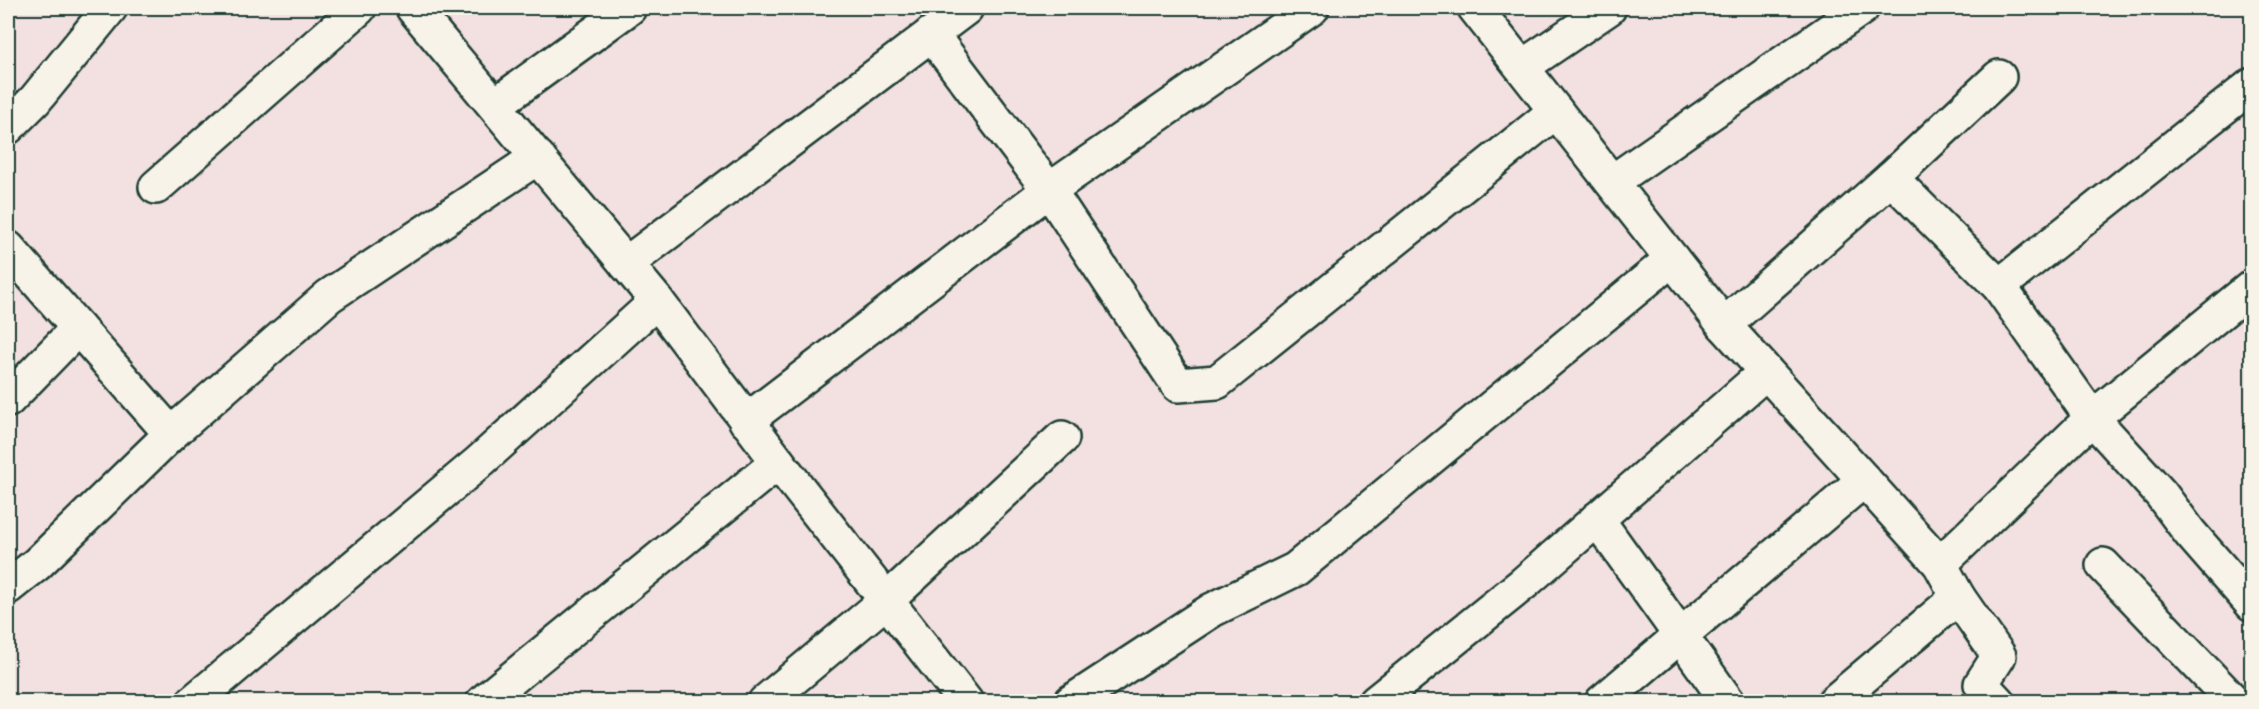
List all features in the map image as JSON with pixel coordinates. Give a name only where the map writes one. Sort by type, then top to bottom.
[{"type":"street","points":[[8,127],[35,100],[110,8]]},
{"type":"street","points":[[156,187],[359,8]]},
{"type":"street","points":[[413,8],[657,301],[746,421],[966,702]]},
{"type":"street","points":[[495,105],[628,8]]},
{"type":"street","points":[[626,264],[966,8]]},
{"type":"street","points":[[746,421],[1049,190],[1312,8]]},
{"type":"street","points":[[1475,8],[1724,325],[1940,564],[1958,597],[1999,656],[1982,684],[1998,702]]},
{"type":"street","points":[[1522,67],[1609,8]]},
{"type":"street","points":[[1612,182],[1862,8]]},
{"type":"street","points":[[931,33],[1049,190],[1178,385],[1217,382],[1556,111]]},
{"type":"street","points":[[1724,325],[1891,178],[1999,77]]},
{"type":"street","points":[[1999,286],[2252,85]]},
{"type":"street","points":[[8,587],[38,564],[171,434],[329,296],[538,157]]},
{"type":"street","points":[[1891,178],[1999,286],[2092,418],[2162,495],[2190,533],[2252,604]]},
{"type":"street","points":[[8,248],[171,434]]},
{"type":"street","points":[[1071,702],[1212,610],[1296,569],[1672,259]]},
{"type":"street","points":[[1940,564],[2092,418],[2252,287]]},
{"type":"street","points":[[193,702],[478,464],[657,301]]},
{"type":"street","points":[[8,400],[78,328]]},
{"type":"street","points":[[1376,702],[1524,583],[1766,372]]},
{"type":"street","points":[[765,702],[887,600],[1062,438]]},
{"type":"street","points":[[483,702],[778,462]]},
{"type":"street","points":[[1602,702],[1864,480]]},
{"type":"street","points":[[1597,519],[1728,702]]},
{"type":"street","points":[[2103,565],[2236,702],[2252,689]]},
{"type":"street","points":[[1834,702],[1958,597]]}]
